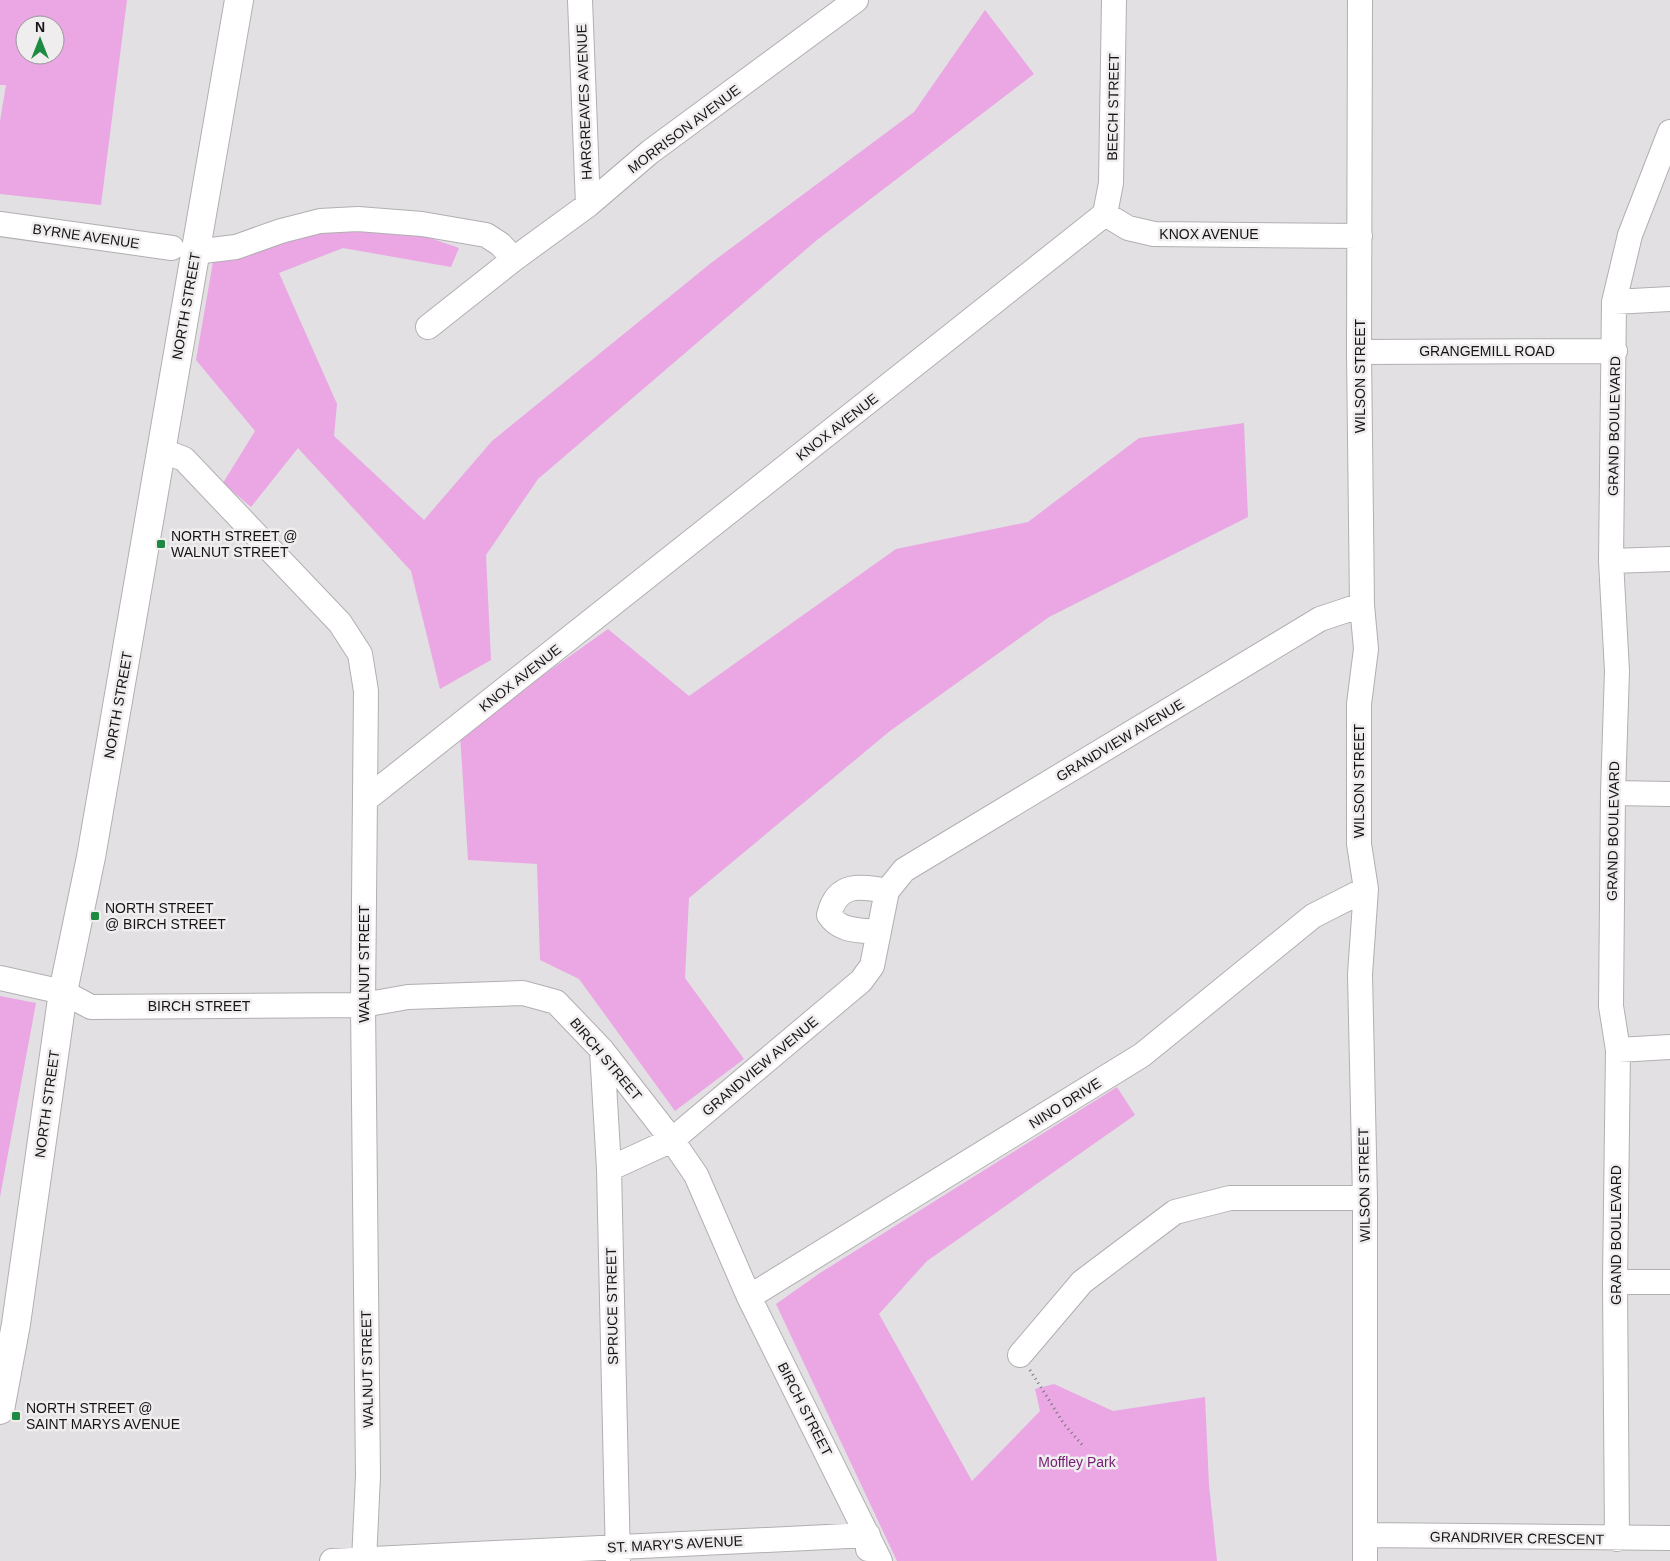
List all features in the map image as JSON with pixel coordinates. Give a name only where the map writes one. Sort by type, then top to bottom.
[{"type":"main road","name":"NORTH STREET","points":[[0,1410],[8,1323],[63,992],[92,858],[162,450],[183,250],[239,0]]},
{"type":"street","name":"HARGREAVES AVENUE","points":[[580,0],[588,205]]},
{"type":"street","name":"MORRISON AVENUE","points":[[428,326],[514,259],[588,205],[650,152],[856,0]]},
{"type":"street","name":"BEECH STREET","points":[[1105,214],[1112,183],[1114,0]]},
{"type":"street","name":"WILSON STREET","points":[[1360,0],[1362,605],[1366,650],[1359,704],[1360,844],[1366,889],[1360,974],[1365,1198],[1365,1561]]},
{"type":"street","name":"GRAND BOULEVARD","points":[[1617,1539],[1615,1282],[1618,1050],[1611,1006],[1613,793],[1618,671],[1611,561],[1615,351],[1614,302],[1630,235],[1670,132]]},
{"type":"street","name":"KNOX AVENUE","points":[[365,800],[1105,214],[1128,228],[1154,234],[1360,236]]},
{"type":"street","points":[[183,250],[236,247],[281,231],[320,221],[358,219],[422,224],[486,235],[500,244],[514,259]]},
{"type":"street","name":"BYRNE AVENUE","points":[[0,224],[183,250]]},
{"type":"street","points":[[1614,302],[1670,299]]},
{"type":"street","name":"GRANGEMILL ROAD","points":[[1360,352],[1615,351]]},
{"type":"street","name":"WALNUT STREET","points":[[162,450],[184,458],[340,623],[360,654],[366,691],[363,1005],[368,1476],[363,1560]]},
{"type":"street","points":[[1611,561],[1670,559]]},
{"type":"street","name":"GRANDVIEW AVENUE","points":[[609,1170],[672,1140],[861,981],[872,966],[887,891],[904,870],[1320,619],[1362,605]]},
{"type":"street","points":[[1613,793],[1670,794]]},
{"type":"street","points":[[878,932],[842,928],[829,915],[832,902],[846,889],[866,887],[887,891]]},
{"type":"street","name":"NINO DRIVE","points":[[749,1297],[1142,1055],[1313,916],[1366,889]]},
{"type":"street","name":"BIRCH STREET","points":[[0,978],[63,992],[91,1007],[363,1005],[408,997],[522,993],[556,1002],[602,1050],[672,1140],[696,1175],[749,1297],[880,1561]]},
{"type":"street","points":[[1618,1050],[1670,1047]]},
{"type":"street","name":"SPRUCE STREET","points":[[602,1050],[609,1170],[618,1554]]},
{"type":"street","points":[[1020,1355],[1082,1282],[1175,1212],[1230,1198],[1365,1198]]},
{"type":"street","points":[[1615,1282],[1670,1282]]},
{"type":"street","points":[[868,1535],[868,1561]]},
{"type":"street","name":"ST. MARY'S AVENUE","points":[[332,1561],[618,1554],[868,1535]]},
{"type":"street","name":"GRANDRIVER CRESCENT","points":[[1365,1536],[1670,1538]]},
{"type":"path","points":[[1020,1355],[1064,1424],[1084,1447]]},
{"type":"green space","points":[[0,0],[127,0],[101,205],[0,194],[0,121],[6,85],[0,85]]},
{"type":"green space","points":[[985,10],[1034,74],[817,240],[538,479],[486,555],[491,660],[440,689],[411,571],[298,448],[251,507],[223,483],[255,431],[196,360],[213,262],[301,228],[413,232],[459,248],[451,267],[343,248],[279,273],[337,404],[334,436],[424,520],[492,441],[711,263],[914,112]]},
{"type":"green space","points":[[1244,423],[1248,517],[1049,617],[890,731],[689,898],[685,978],[744,1059],[675,1111],[579,979],[540,960],[537,864],[468,860],[460,734],[608,629],[689,696],[896,549],[1028,522],[1139,438]]},
{"type":"green space","points":[[0,996],[36,1003],[0,1197]]},
{"type":"green space","name":"Moffley Park","points":[[1117,1087],[1135,1115],[927,1261],[879,1314],[972,1481],[1040,1411],[1035,1389],[1054,1384],[1113,1411],[1205,1397],[1209,1485],[1217,1561],[897,1561],[776,1304],[820,1273]]},
{"type":"place","name":"NORTH STREET @ WALNUT STREET","points":[[161,544]]},
{"type":"place","name":"NORTH STREET @ BIRCH STREET","points":[[95,916]]},
{"type":"place","name":"NORTH STREET @ SAINT MARYS AVENUE","points":[[16,1416]]}]
